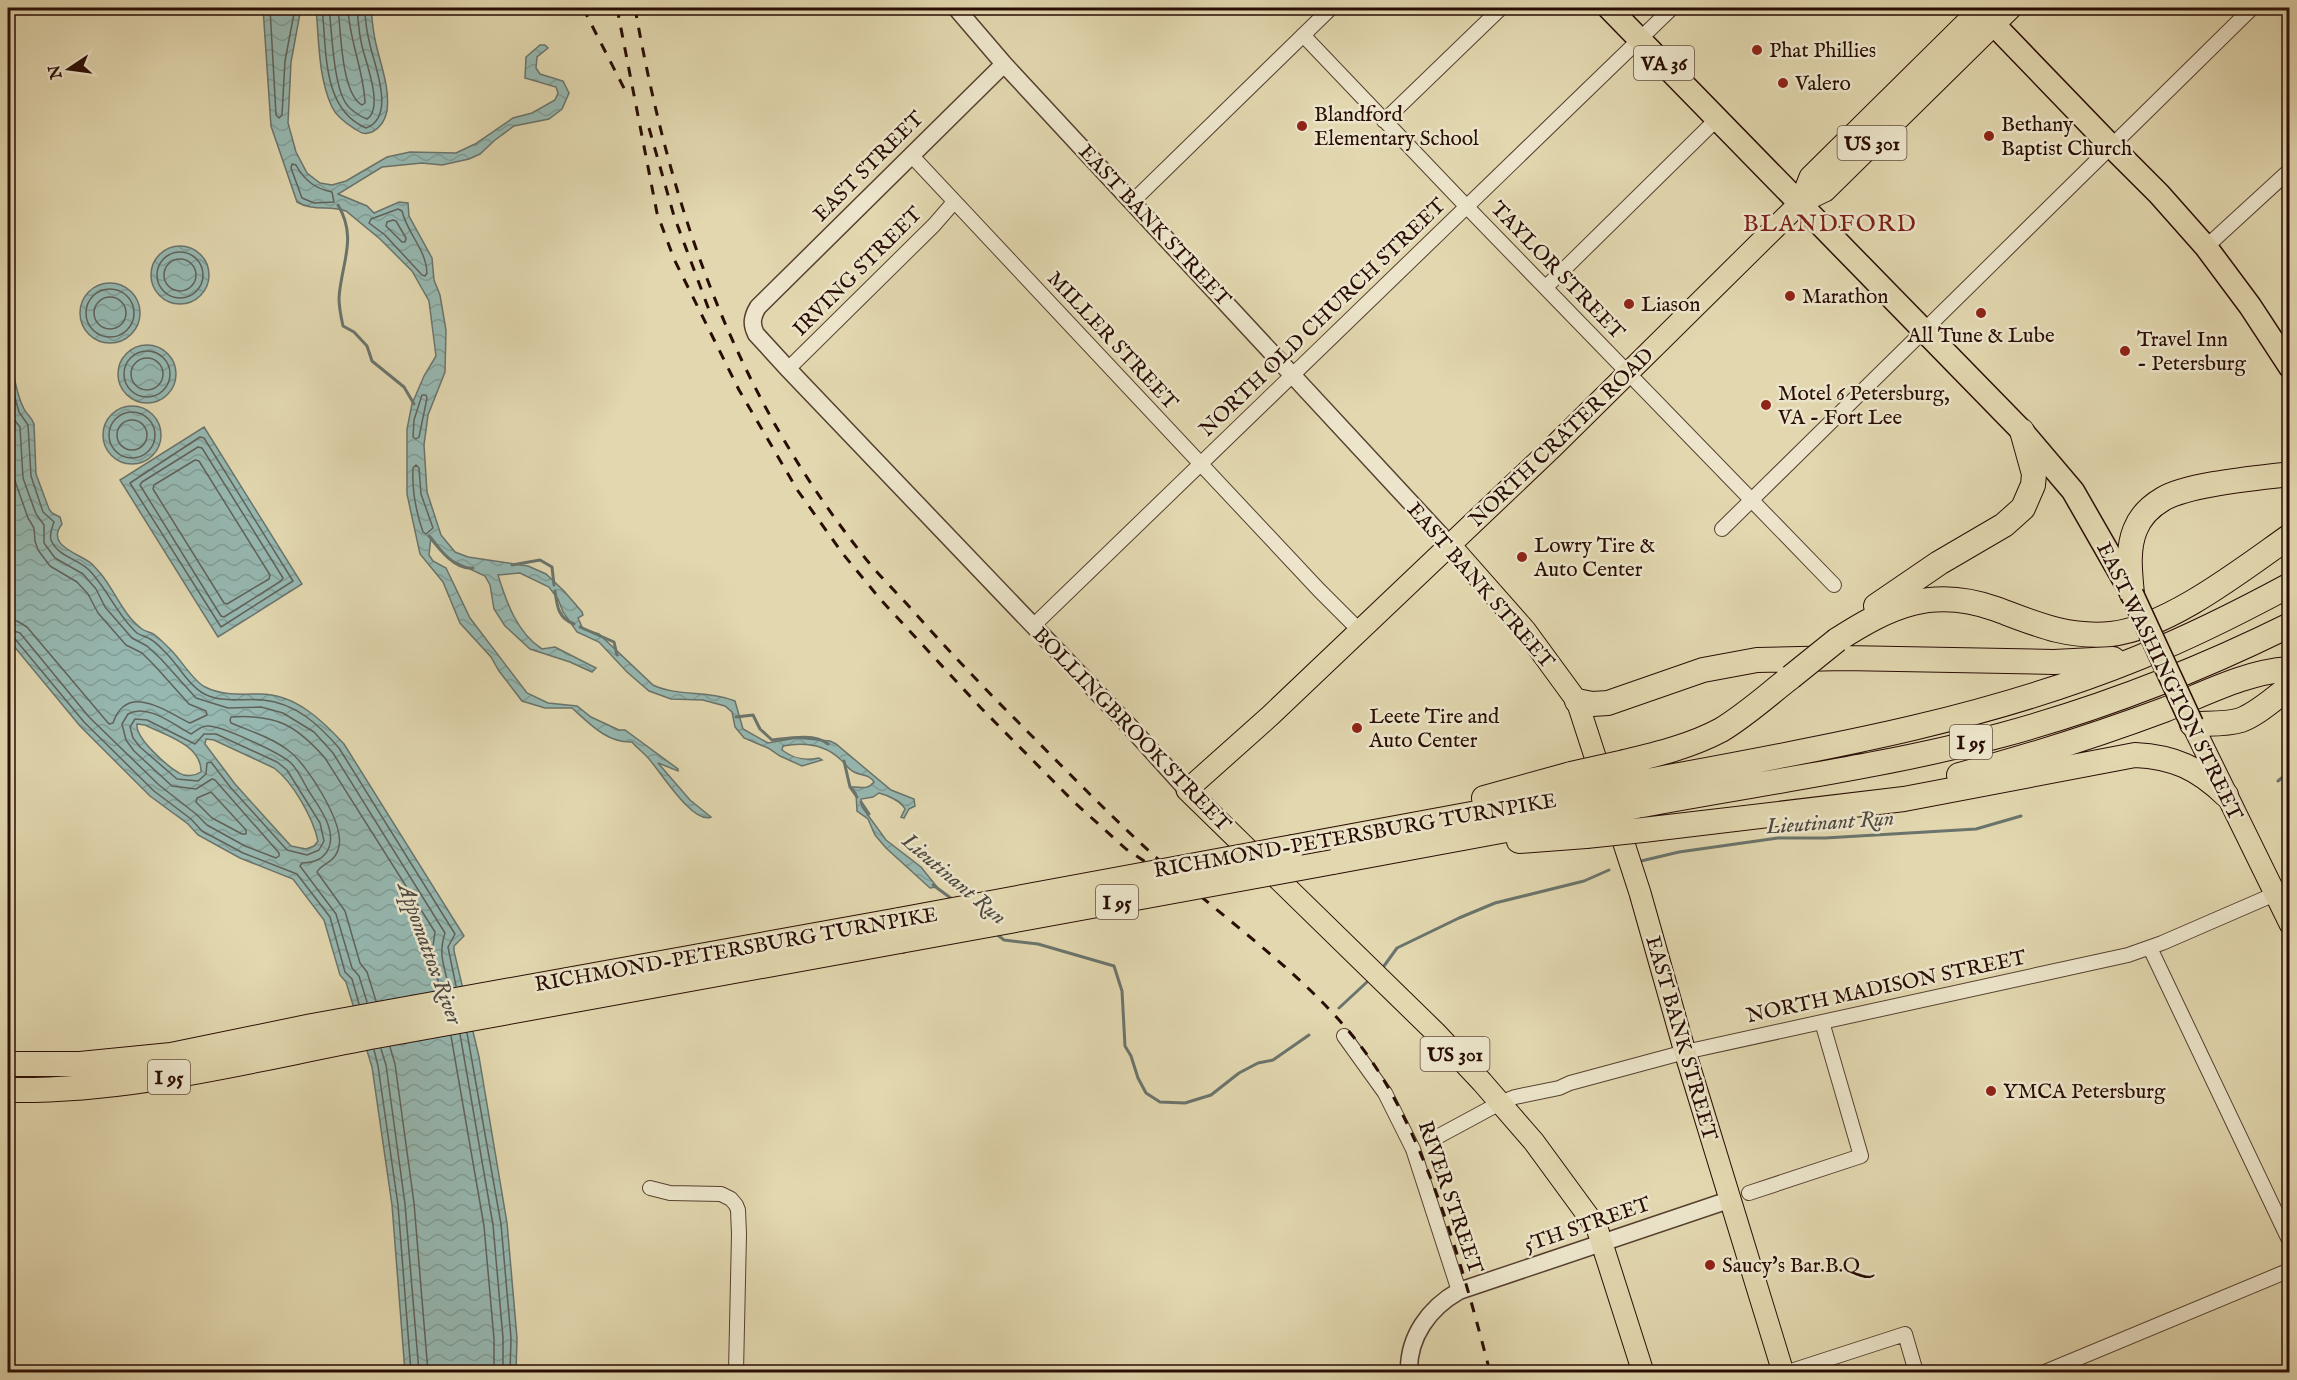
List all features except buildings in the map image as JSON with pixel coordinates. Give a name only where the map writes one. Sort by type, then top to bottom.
[{"type":"highway","name":"EAST WASHINGTON STREET","points":[[1609,8],[2022,430],[2073,491],[2132,594],[2192,724]]},
{"type":"highway","points":[[1983,12],[2111,147],[2159,194],[2206,247],[2250,306],[2289,367]]},
{"type":"highway","points":[[1631,784],[1687,745],[1724,728],[1837,640],[1868,612],[1921,574],[2014,518],[2028,499],[2033,485],[2032,464],[2022,430]]},
{"type":"highway","points":[[2132,594],[2130,554],[2133,537],[2141,518],[2152,506],[2184,491],[2289,474]]},
{"type":"highway","points":[[1837,640],[1887,610],[1917,601],[1939,600],[1962,601],[1984,606],[2044,628],[2065,633],[2087,635],[2127,631],[2168,615],[2195,600],[2256,561],[2289,536]]},
{"type":"highway","name":"RICHMOND-PETERSBURG TURNPIKE","points":[[8,1090],[56,1089],[137,1082],[174,1076],[526,1007],[1293,847],[1331,851],[1403,849],[1578,805],[1631,784],[1824,748],[1927,725],[2061,686],[2137,659],[2191,636],[2289,585]]},
{"type":"highway","name":"RICHMOND-PETERSBURG TURNPIKE","points":[[1631,784],[1908,756],[2001,735],[2137,693],[2239,650],[2289,625]]},
{"type":"highway","points":[[1577,701],[1592,704],[1608,703],[1703,670],[1756,660],[1844,658],[2054,662],[2137,659]]},
{"type":"highway","points":[[1790,812],[1974,771],[2152,714],[2239,680],[2289,669]]},
{"type":"highway","points":[[2192,724],[2228,723],[2253,714],[2289,687]]},
{"type":"highway","points":[[1578,805],[1643,830],[1915,797],[2135,755],[2152,756],[2182,764],[2209,778],[2226,795]]},
{"type":"highway","name":"RICHMOND-PETERSBURG TURNPIKE","points":[[8,1064],[80,1064],[171,1054],[538,985],[899,930],[1578,805]]},
{"type":"main road","name":"US 301","points":[[1800,203],[1810,177],[1983,12],[2011,8]]},
{"type":"main road","name":"NORTH CRATER ROAD","points":[[1187,790],[1450,545],[1800,203]]},
{"type":"main road","name":"EAST BANK STREET","points":[[1450,545],[1525,630],[1577,701],[1640,893],[1685,1052],[1739,1197],[1783,1372]]},
{"type":"main road","name":"EAST WASHINGTON STREET","points":[[2192,724],[2289,924]]},
{"type":"main road","name":"BOLLINGBROOK STREET","points":[[1187,790],[1435,1032],[1541,1152],[1597,1228],[1643,1372]]},
{"type":"street","name":"EAST BANK STREET","points":[[956,8],[1004,64],[1450,545]]},
{"type":"street","points":[[1133,201],[1331,8]]},
{"type":"street","points":[[1384,121],[1501,8]]},
{"type":"street","name":"NORTH OLD CHURCH STREET","points":[[1033,626],[1672,8]]},
{"type":"street","points":[[1722,529],[2252,8]]},
{"type":"street","name":"TAYLOR STREET","points":[[1303,35],[1834,585]]},
{"type":"street","name":"EAST STREET","points":[[764,301],[1004,64]]},
{"type":"street","points":[[1545,287],[1718,118]]},
{"type":"street","name":"MILLER STREET","points":[[911,155],[1360,631]]},
{"type":"street","points":[[2206,247],[2289,170]]},
{"type":"street","name":"IRVING STREET","points":[[788,369],[934,225],[954,202]]},
{"type":"street","name":"BOLLINGBROOK STREET","points":[[764,301],[754,314],[753,328],[756,334],[1187,790]]},
{"type":"street","name":"NORTH MADISON STREET","points":[[1437,1137],[1515,1097],[1559,1088],[1685,1052],[2128,955],[2150,948],[2275,894]]},
{"type":"street","points":[[2150,948],[2289,1242]]},
{"type":"street","name":"5TH STREET","points":[[1459,1291],[1861,1156],[1822,1022]]},
{"type":"street","name":"RIVER STREET","points":[[1344,1036],[1385,1093],[1413,1149],[1459,1291],[1436,1307],[1426,1318],[1416,1336],[1409,1372]]},
{"type":"street","points":[[650,1188],[670,1193],[721,1194],[732,1199],[738,1210],[736,1372]]},
{"type":"street","points":[[2044,1372],[2289,1270]]},
{"type":"street","points":[[1788,1372],[1905,1334],[1916,1372]]},
{"type":"water","points":[[263,8],[301,8],[291,62],[288,123],[296,152],[307,173],[320,183],[332,185],[346,181],[387,157],[410,152],[456,153],[475,144],[513,118],[532,113],[555,100],[558,93],[556,87],[525,78],[526,57],[540,45],[548,48],[537,57],[536,68],[540,74],[563,81],[569,93],[562,109],[549,119],[514,126],[480,154],[469,159],[442,165],[422,163],[382,167],[338,194],[367,206],[374,213],[399,202],[408,203],[409,216],[432,258],[434,280],[440,295],[446,330],[445,372],[428,415],[424,445],[427,492],[441,535],[455,552],[468,557],[528,566],[546,574],[582,612],[583,615],[578,618],[583,629],[599,634],[653,685],[673,691],[735,701],[743,729],[768,743],[796,738],[830,741],[891,790],[914,799],[915,806],[909,809],[904,818],[901,817],[905,809],[903,806],[890,797],[879,793],[873,797],[861,799],[862,807],[886,840],[921,867],[937,887],[930,888],[886,848],[875,835],[868,819],[857,811],[856,793],[851,787],[869,786],[874,782],[870,778],[852,771],[834,754],[813,745],[783,746],[782,750],[795,757],[822,760],[802,766],[780,756],[744,738],[735,727],[732,712],[725,706],[703,700],[671,699],[649,691],[627,672],[599,642],[577,632],[549,587],[520,573],[498,575],[514,616],[533,642],[542,649],[555,647],[596,668],[592,672],[530,649],[505,626],[494,609],[490,585],[485,576],[446,556],[431,537],[429,555],[433,561],[446,568],[470,618],[527,693],[548,703],[577,706],[591,717],[619,730],[625,730],[678,769],[678,771],[658,763],[690,800],[711,817],[695,813],[686,805],[649,759],[632,742],[607,736],[572,708],[545,708],[522,701],[491,657],[460,623],[443,582],[420,554],[407,494],[407,429],[412,404],[436,356],[429,301],[412,271],[380,239],[346,211],[309,207],[297,202],[271,126]]},
{"type":"water","points":[[316,8],[371,8],[374,35],[388,102],[383,121],[372,132],[365,133],[357,130],[342,120],[332,107],[322,71]]},
{"type":"water","points":[[174,246],[186,246],[201,254],[209,269],[209,281],[201,296],[186,304],[174,304],[159,296],[151,281],[151,269],[159,254]]},
{"type":"water","points":[[110,283],[131,292],[140,313],[131,334],[110,343],[89,334],[80,313],[89,292]]},
{"type":"water","name":"Appomattox River","points":[[8,325],[17,390],[24,409],[34,424],[36,474],[49,509],[60,517],[62,524],[58,538],[61,543],[92,564],[135,623],[163,642],[201,684],[225,693],[273,695],[285,698],[307,710],[327,726],[344,744],[464,936],[454,946],[454,951],[479,1057],[507,1223],[517,1338],[516,1372],[405,1372],[392,1205],[372,1067],[346,982],[340,975],[324,920],[293,879],[240,858],[198,835],[188,824],[150,796],[80,726],[8,639]],"holes":[[[137,724],[145,725],[181,742],[195,755],[200,763],[201,772],[187,775],[174,769],[146,744]],[[206,739],[214,740],[274,768],[281,774],[295,791],[312,822],[318,841],[314,846],[306,849],[291,846],[235,784],[205,744]]]},
{"type":"water","points":[[147,345],[158,347],[168,353],[174,363],[176,374],[174,385],[168,395],[158,401],[147,403],[136,401],[126,395],[120,385],[118,374],[120,363],[126,353],[136,347]]},
{"type":"water","points":[[132,406],[143,408],[156,419],[161,435],[159,446],[148,459],[132,464],[121,462],[108,451],[103,435],[105,424],[116,411]]},
{"type":"water","points":[[204,427],[302,584],[218,637],[120,480]]},
{"type":"waterway","name":"Lieutinant Run","points":[[338,205],[344,217],[348,240],[339,298],[343,326],[354,332],[367,346],[372,361],[404,387],[414,404]]},
{"type":"waterway","name":"Lieutinant Run","points":[[429,536],[454,562],[466,568],[473,568]]},
{"type":"waterway","name":"Lieutinant Run","points":[[512,565],[540,560],[552,567],[554,585]]},
{"type":"waterway","name":"Lieutinant Run","points":[[555,591],[561,615],[574,624]]},
{"type":"waterway","name":"Lieutinant Run","points":[[580,627],[614,642],[617,655]]},
{"type":"waterway","name":"Lieutinant Run","points":[[736,717],[753,715],[760,729],[772,740],[809,737],[828,744]]},
{"type":"waterway","name":"Lieutinant Run","points":[[844,761],[850,787],[857,797]]},
{"type":"waterway","name":"Lieutinant Run","points":[[2278,781],[2290,771]]},
{"type":"waterway","name":"Lieutinant Run","points":[[861,802],[869,814]]},
{"type":"waterway","name":"Lieutinant Run","points":[[1641,861],[1679,852],[1778,838],[1825,838],[1976,829],[2021,816]]},
{"type":"waterway","name":"Lieutinant Run","points":[[1384,966],[1397,948],[1459,918],[1495,903],[1584,881],[1609,870]]},
{"type":"waterway","name":"Lieutinant Run","points":[[933,885],[952,899]]},
{"type":"waterway","name":"Lieutinant Run","points":[[995,933],[1004,940],[1038,944],[1114,966],[1122,991],[1125,1046],[1146,1093],[1160,1102],[1185,1103],[1211,1095],[1239,1073],[1258,1063],[1273,1060],[1309,1035]]},
{"type":"waterway","name":"Lieutinant Run","points":[[1339,1008],[1367,982]]},
{"type":"railway","points":[[583,8],[628,96]]},
{"type":"railway","points":[[617,8],[657,213],[674,259],[739,390],[798,491],[843,554],[881,600],[981,708],[1074,802],[1126,849],[1168,877]]},
{"type":"railway","points":[[635,8],[668,156],[689,227],[714,296],[743,363],[777,428],[817,492],[872,567],[1005,709],[1150,852],[1311,991],[1361,1046],[1401,1110],[1432,1183],[1459,1259],[1490,1372]]},
{"type":"railway","points":[[649,128],[674,216],[709,310]]},
{"type":"place","name":"Phat Phillies","points":[[1757,50]]},
{"type":"place","name":"Valero","points":[[1783,83]]},
{"type":"place","name":"Blandford Elementary School","points":[[1302,126]]},
{"type":"place","name":"Bethany Baptist Church","points":[[1989,136]]},
{"type":"place","name":"Marathon","points":[[1790,296]]},
{"type":"place","name":"Liason","points":[[1629,304]]},
{"type":"place","name":"All Tune & Lube","points":[[1981,313]]},
{"type":"place","name":"Travel Inn - Petersburg","points":[[2125,351]]},
{"type":"place","name":"Motel 6 Petersburg, VA - Fort Lee","points":[[1766,405]]},
{"type":"place","name":"Lowry Tire & Auto Center","points":[[1522,557]]},
{"type":"place","name":"Leete Tire and Auto Center","points":[[1357,728]]},
{"type":"place","name":"YMCA Petersburg","points":[[1991,1091]]},
{"type":"place","name":"Saucy's Bar.B.Q","points":[[1710,1265]]},
{"type":"district","name":"BLANDFORD","points":[[1830,223]]}]
